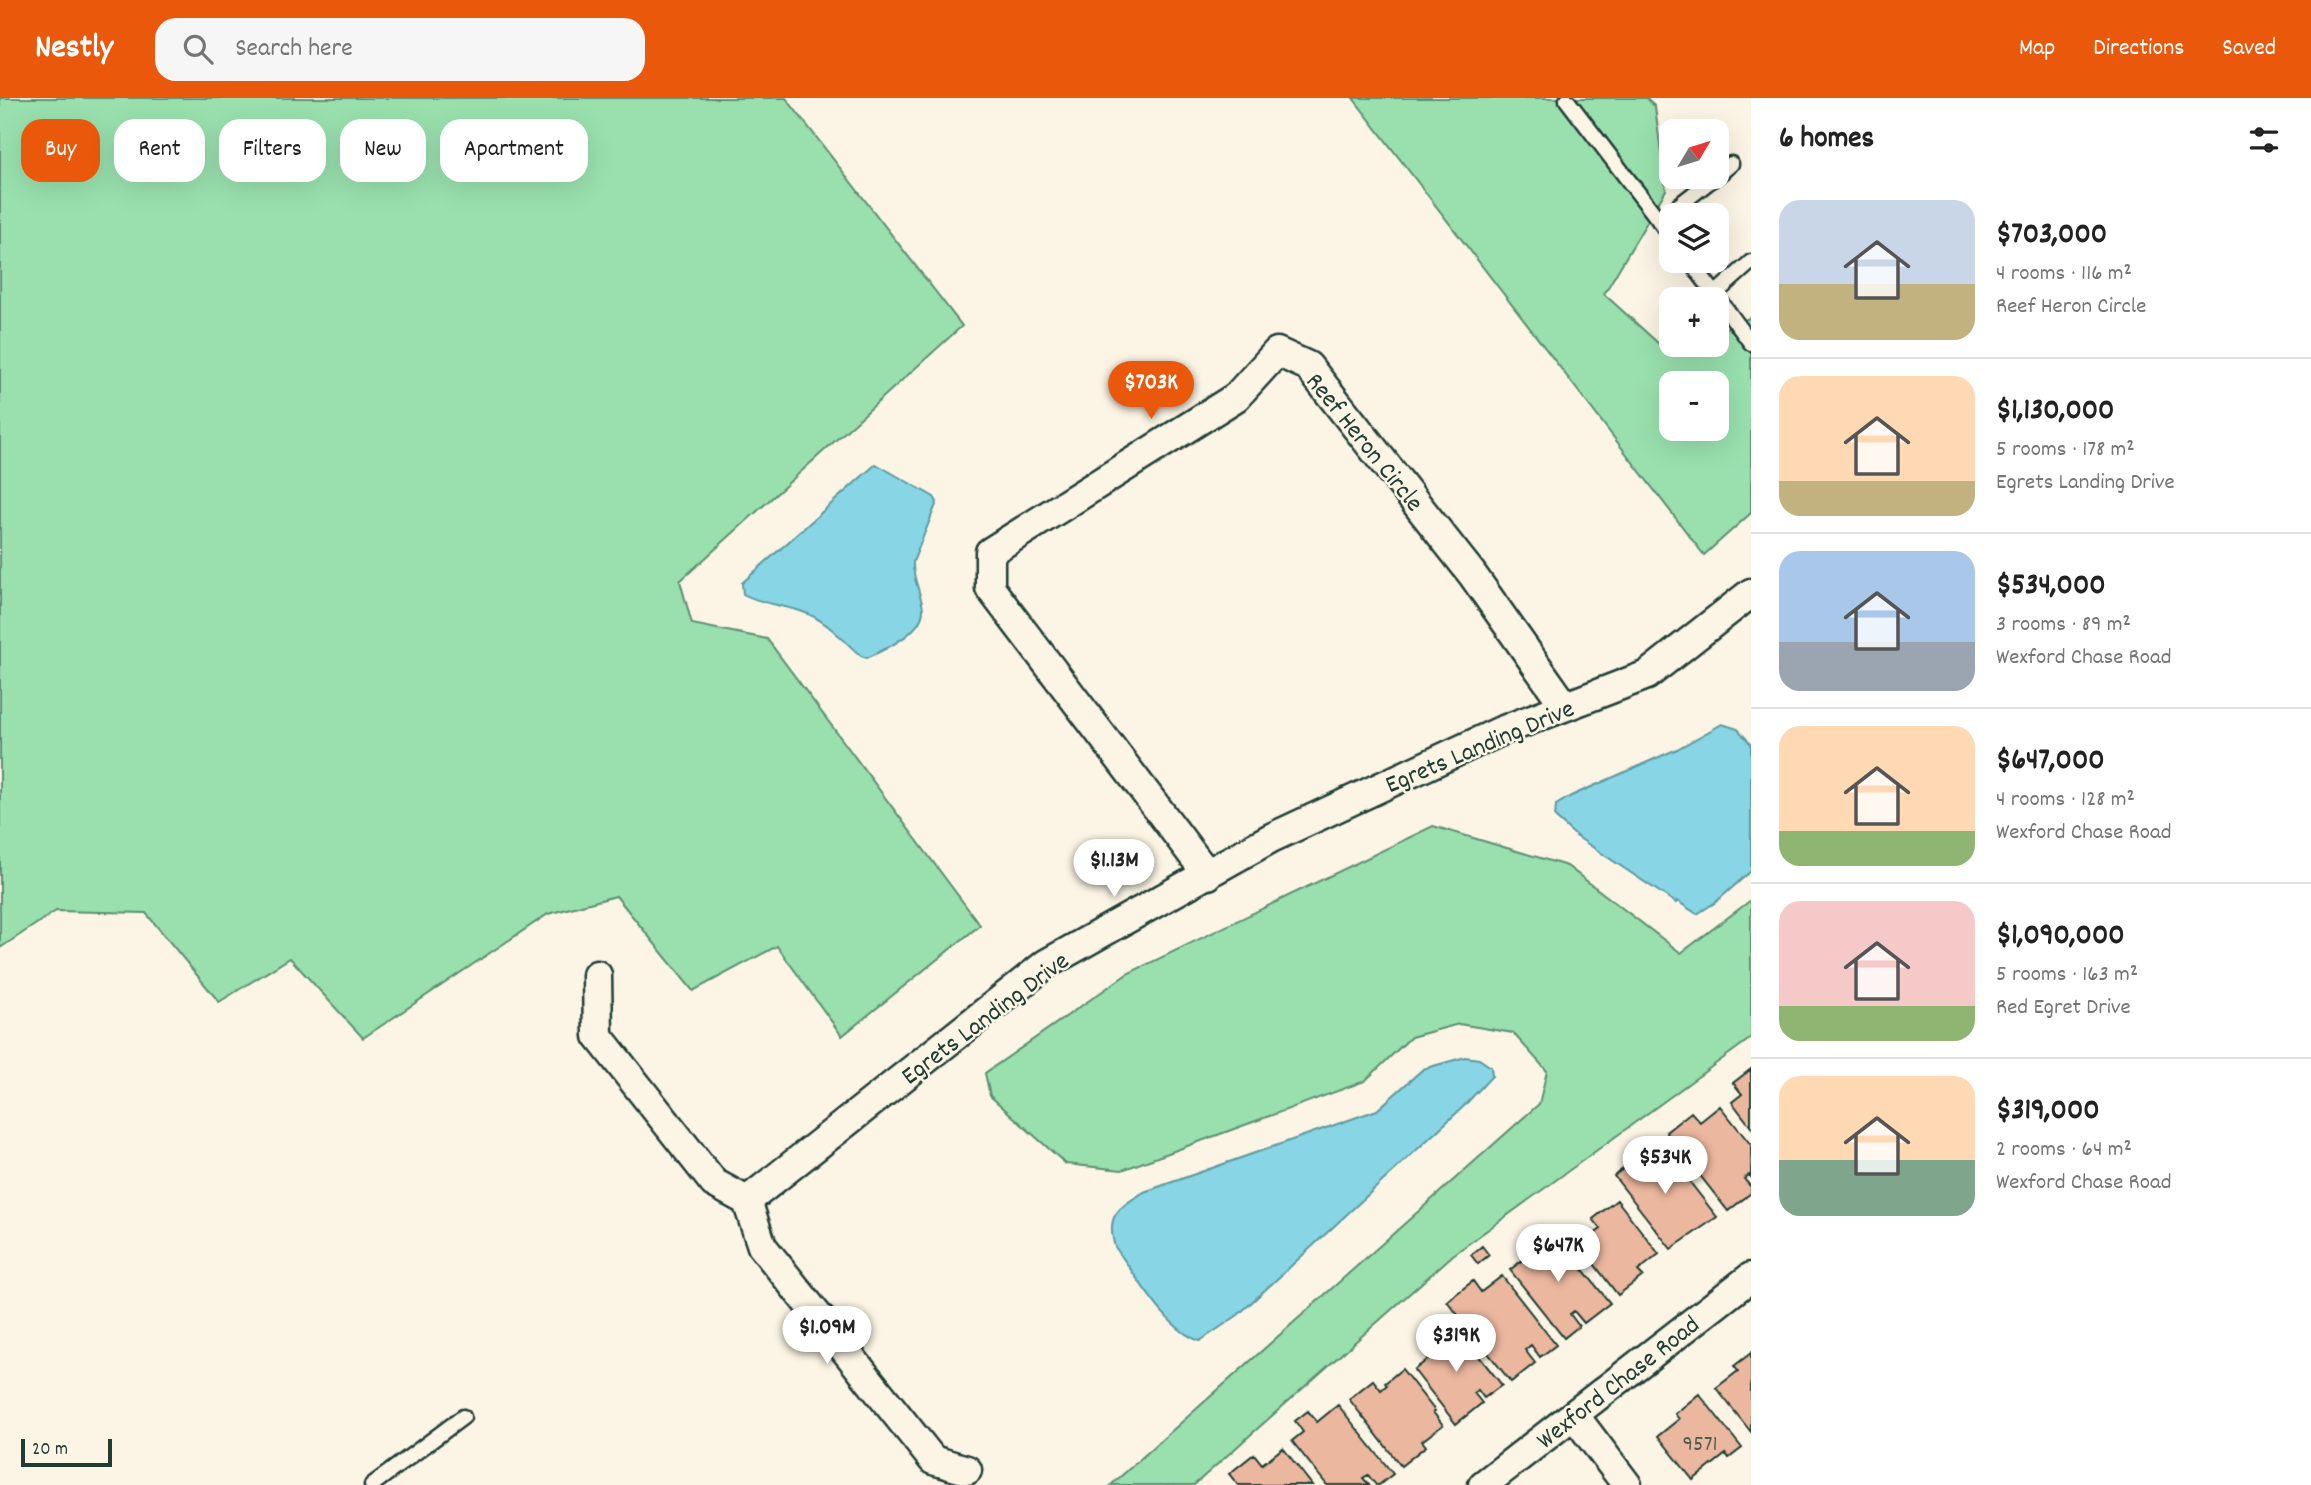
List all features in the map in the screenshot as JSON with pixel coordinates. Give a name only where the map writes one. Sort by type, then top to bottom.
[{"type":"street","name":"Reef Heron Circle","points":[[1208,875],[990,587],[990,552],[1236,397],[1277,352],[1308,366],[1472,574],[1565,706]]},
{"type":"street","name":"Egrets Landing Drive","points":[[747,1201],[1046,964],[1271,838],[1501,731],[1647,675],[1751,593]]},
{"type":"street","points":[[597,975],[598,1036],[714,1183],[747,1201],[762,1246],[933,1460],[967,1470]]},
{"type":"street","name":"Wexford Chase Road","points":[[1483,1485],[1751,1277]]},
{"type":"street","points":[[1574,1415],[1627,1485]]},
{"type":"lane","points":[[1567,100],[1659,221]]},
{"type":"lane","points":[[1682,203],[1700,189]]},
{"type":"lane","points":[[1723,287],[1751,262]]},
{"type":"lane","points":[[1699,273],[1710,287]]},
{"type":"lane","points":[[1729,313],[1751,343]]},
{"type":"lane","points":[[372,1485],[463,1417]]},
{"type":"green space","points":[[0,98],[786,98],[962,326],[680,581],[692,624],[767,639],[980,925],[842,1036],[777,946],[693,991],[616,896],[548,914],[363,1038],[290,958],[219,1002],[146,913],[56,911],[0,948]]},
{"type":"green space","points":[[1353,98],[1647,98],[1655,107],[1659,137],[1659,189],[1666,190],[1604,294],[1659,344],[1659,357],[1729,357],[1729,327],[1751,317],[1751,513],[1704,555]]},
{"type":"green space","points":[[1433,826],[1567,866],[1681,953],[1751,900],[1751,1038],[1453,1255],[1194,1485],[1111,1485],[1539,1104],[1547,1071],[1513,1033],[1459,1024],[1411,1037],[1365,1081],[1122,1170],[1066,1164],[990,1096],[985,1073],[1127,974]]},
{"type":"water","points":[[876,464],[934,497],[937,502],[913,562],[923,610],[921,618],[910,633],[867,658],[811,615],[743,594],[742,583]]},
{"type":"water","points":[[1722,724],[1738,729],[1751,744],[1751,871],[1716,902],[1697,914],[1677,901],[1676,903],[1576,836],[1555,817],[1556,805],[1677,749]]},
{"type":"water","points":[[1465,1057],[1479,1059],[1491,1067],[1492,1076],[1463,1107],[1238,1315],[1200,1341],[1175,1326],[1164,1314],[1115,1247],[1112,1227],[1116,1213],[1144,1192],[1377,1110],[1423,1069]]},
{"type":"building","points":[[1751,1069],[1751,1127],[1732,1102],[1742,1094],[1733,1083]]},
{"type":"building","points":[[1720,1106],[1751,1145],[1751,1177],[1749,1175],[1744,1179],[1751,1187],[1751,1193],[1728,1211],[1666,1132],[1691,1112],[1700,1122]]},
{"type":"building","points":[[1658,1141],[1717,1217],[1671,1249],[1614,1176]]},
{"type":"building","points":[[1617,1200],[1659,1254],[1638,1271],[1643,1276],[1618,1295],[1577,1242],[1592,1231],[1594,1234],[1601,1229],[1593,1219]]},
{"type":"building","points":[[1536,1233],[1544,1244],[1555,1235],[1610,1303],[1584,1323],[1574,1311],[1570,1314],[1579,1326],[1564,1338],[1510,1270],[1531,1253],[1523,1243]]},
{"type":"building","points":[[1482,1246],[1489,1255],[1478,1264],[1471,1255]]},
{"type":"building","points":[[1502,1276],[1556,1345],[1540,1357],[1531,1345],[1525,1350],[1535,1363],[1511,1382],[1447,1301],[1473,1281],[1481,1292]]},
{"type":"building","points":[[1453,1324],[1502,1385],[1484,1398],[1478,1390],[1474,1393],[1482,1403],[1456,1424],[1414,1370],[1435,1354],[1427,1344]]},
{"type":"building","points":[[1751,1353],[1751,1432],[1716,1388],[1738,1371],[1734,1366]]},
{"type":"building","points":[[1402,1369],[1443,1425],[1422,1441],[1426,1446],[1401,1466],[1349,1399],[1373,1380],[1381,1390],[1387,1385],[1385,1383]]},
{"type":"building","points":[[1699,1394],[1742,1448],[1729,1458],[1726,1454],[1693,1480],[1658,1436],[1679,1419],[1675,1414]]},
{"type":"building","points":[[1338,1405],[1393,1474],[1379,1485],[1368,1475],[1363,1478],[1369,1485],[1327,1485],[1292,1441],[1303,1432],[1295,1421],[1308,1411],[1317,1422]]},
{"type":"building","points":[[1283,1448],[1312,1485],[1238,1485],[1229,1474],[1254,1454],[1262,1464]]}]
